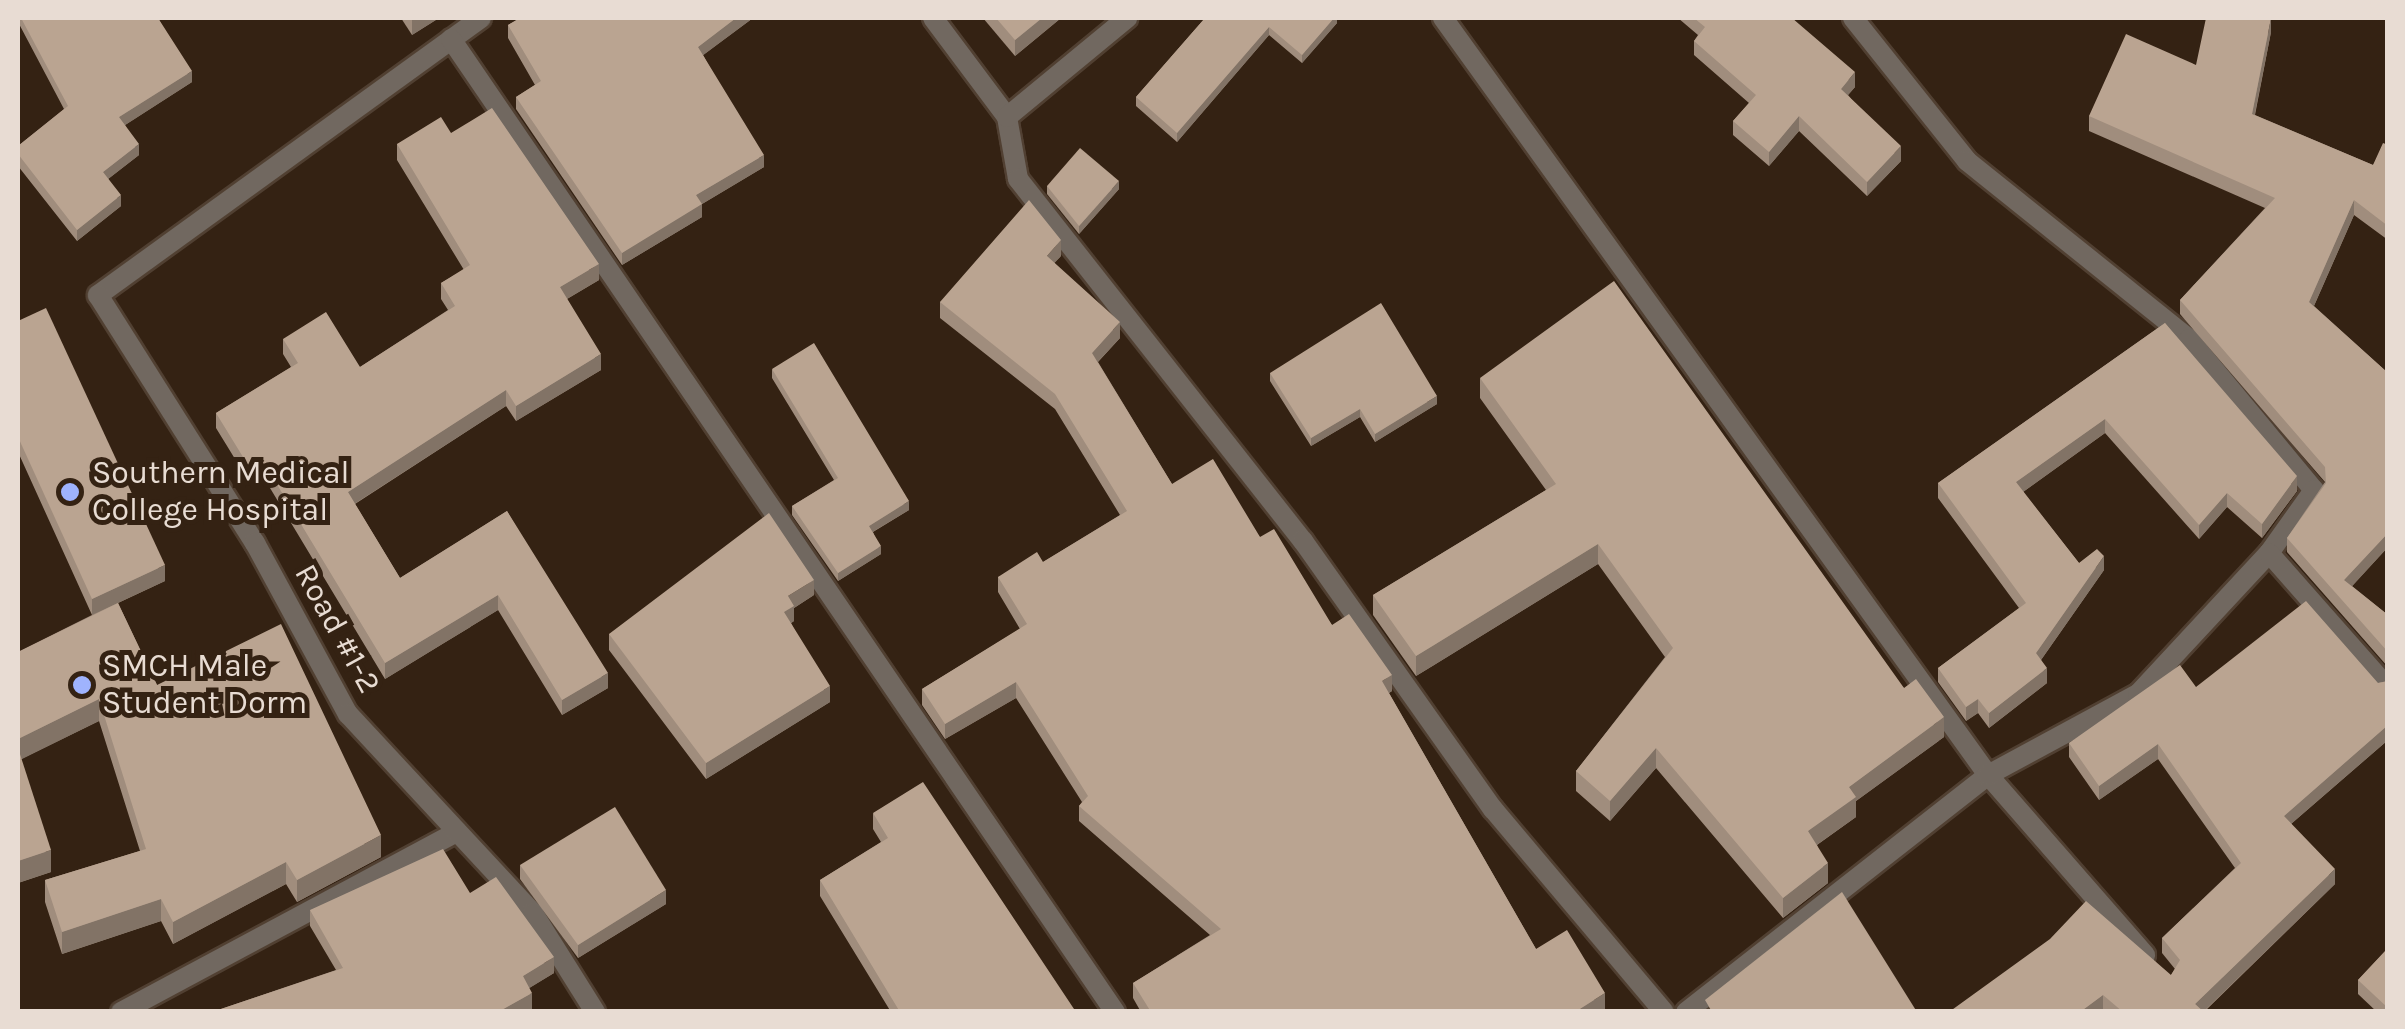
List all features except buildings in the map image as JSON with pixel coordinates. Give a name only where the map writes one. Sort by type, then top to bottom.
[{"type":"street","points":[[482,18],[451,39],[1116,1012]]},
{"type":"street","points":[[934,18],[1007,118],[1018,178],[1303,542],[1493,809],[1664,1012]]},
{"type":"street","points":[[1007,118],[1126,18]]},
{"type":"street","points":[[1443,18],[1988,775],[2073,882],[2167,978]]},
{"type":"street","points":[[1686,1012],[1988,775],[2138,694],[2269,553],[2314,490],[2189,340],[1967,161],[1853,18]]},
{"type":"street","name":"Road #1-2","points":[[451,39],[98,295],[254,543],[348,714],[533,913],[595,1012]]},
{"type":"street","points":[[2269,553],[2388,688]]},
{"type":"street","points":[[121,1012],[457,832]]},
{"type":"place","name":"Southern Medical College Hospital","points":[[70,492]]},
{"type":"place","name":"SMCH Male Student Dorm","points":[[82,685]]}]
